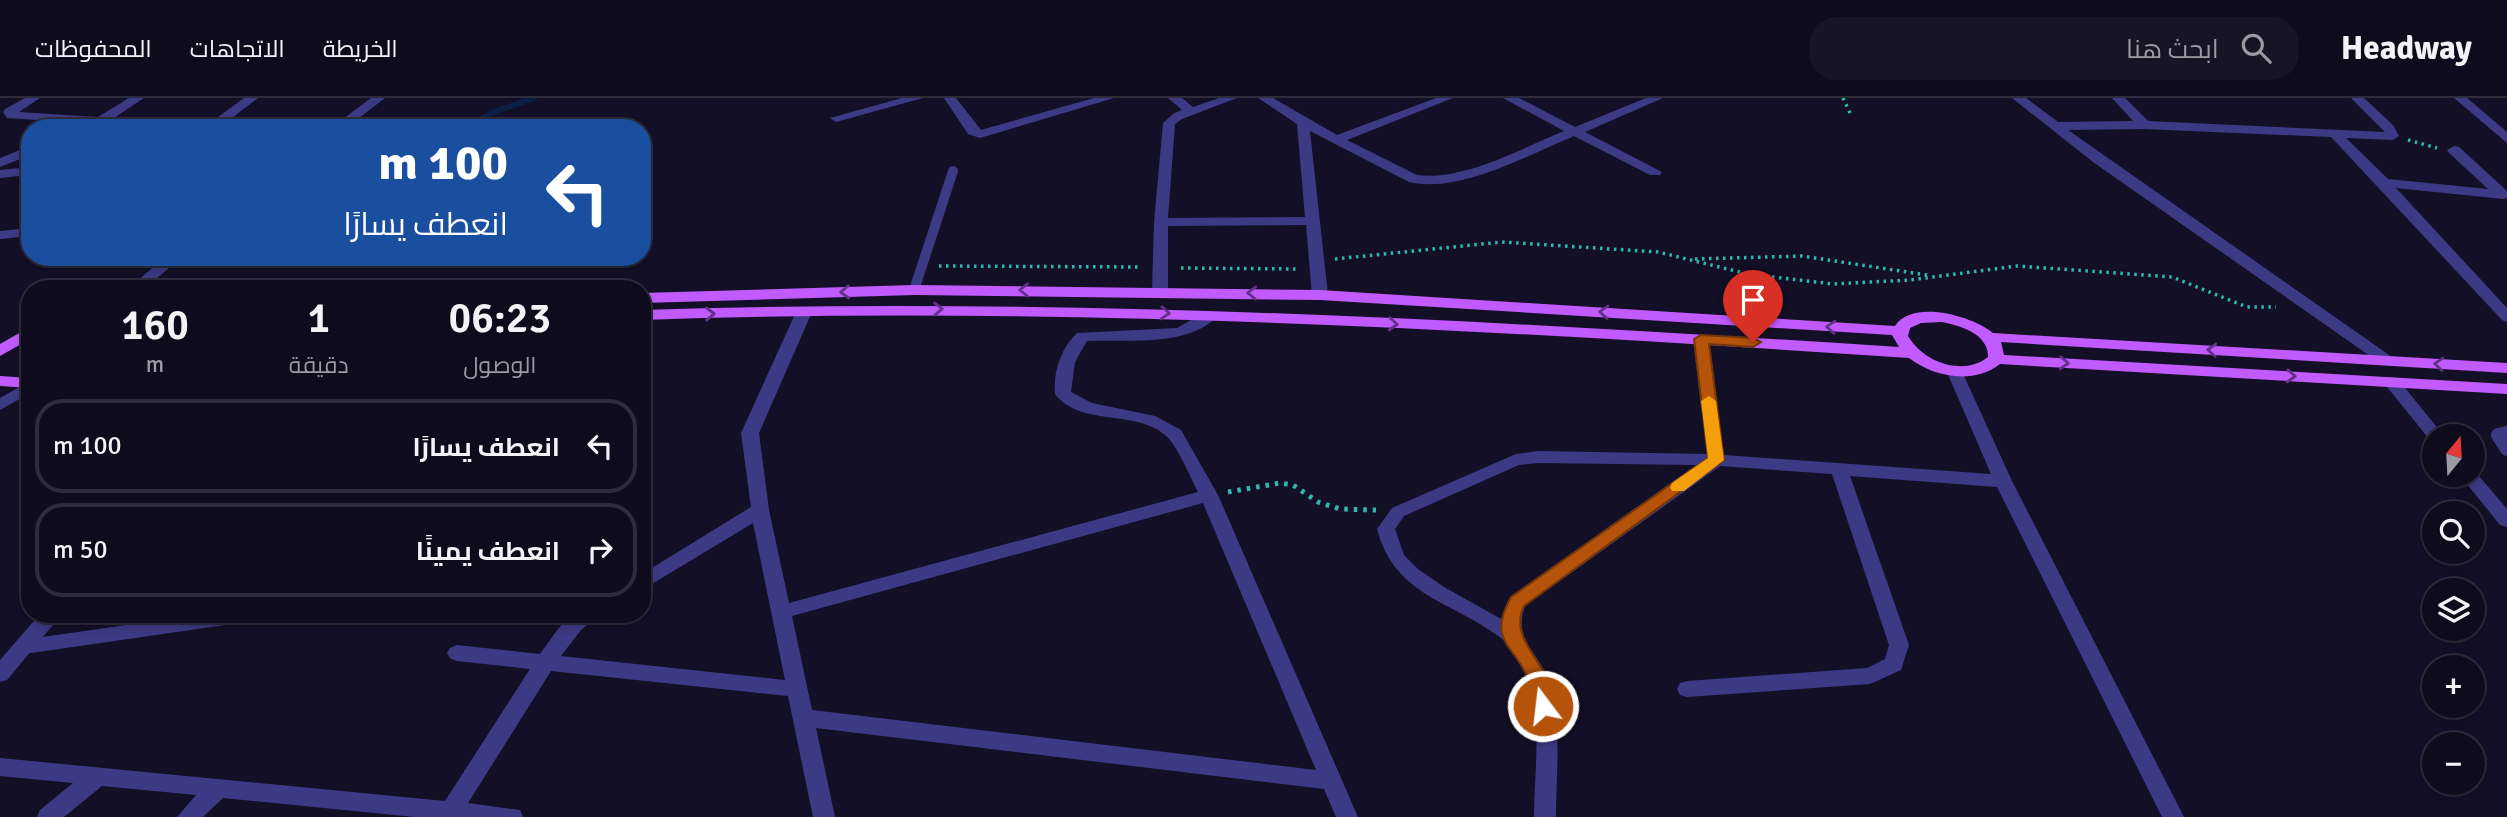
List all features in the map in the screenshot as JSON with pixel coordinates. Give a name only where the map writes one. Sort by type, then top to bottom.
[{"type":"main road","points":[[651,298],[914,290],[1320,295],[1900,331]]},
{"type":"main road","points":[[651,315],[949,309],[1210,315],[1701,339],[1911,353]]},
{"type":"main road","points":[[1996,359],[1996,348],[1988,337],[1968,324],[1942,317],[1909,320],[1900,331],[1902,342],[1911,353],[1930,364],[1954,370],[1985,368],[1996,359],[2507,389]]},
{"type":"main road","points":[[0,340],[21,335]]},
{"type":"main road","points":[[0,351],[21,337]]},
{"type":"main road","points":[[1988,337],[2507,368]]},
{"type":"main road","points":[[0,381],[21,383]]},
{"type":"street","points":[[34,98],[9,113],[70,119]]},
{"type":"street","points":[[103,119],[138,98]]},
{"type":"street","points":[[222,119],[252,98]]},
{"type":"street","points":[[350,119],[379,98]]},
{"type":"street","points":[[836,118],[916,98]]},
{"type":"street","points":[[950,98],[973,131],[980,134],[1108,98]]},
{"type":"street","points":[[1174,98],[1191,111]]},
{"type":"street","points":[[1160,291],[1161,222],[1169,123],[1178,116],[1231,98]]},
{"type":"street","points":[[1264,98],[1303,122],[1414,179],[1435,181],[1476,171],[1657,98]]},
{"type":"street","points":[[1337,139],[1447,98]]},
{"type":"street","points":[[1509,98],[1655,172]]},
{"type":"street","points":[[2018,98],[2386,360]]},
{"type":"street","points":[[2118,98],[2144,125]]},
{"type":"street","points":[[2054,126],[2144,125],[2393,136],[2389,128],[2357,98]]},
{"type":"street","points":[[2460,98],[2507,139]]},
{"type":"street","points":[[1303,122],[1320,295]]},
{"type":"street","points":[[2336,135],[2384,183],[2507,317]]},
{"type":"street","points":[[2454,150],[2505,196]]},
{"type":"street","points":[[0,163],[21,154]]},
{"type":"street","points":[[0,174],[21,172]]},
{"type":"street","points":[[2384,183],[2505,196]]},
{"type":"street","points":[[1161,222],[1313,221]]},
{"type":"street","points":[[0,235],[21,233]]},
{"type":"street","points":[[146,280],[163,266]]},
{"type":"street","points":[[804,312],[750,433],[760,510],[824,817]]},
{"type":"street","points":[[1210,315],[1191,329],[1179,333],[1083,336],[1075,342],[1062,387],[1063,394],[1072,400],[1145,418],[1169,428],[1189,457],[1209,495],[1347,817]]},
{"type":"street","points":[[1701,339],[1716,460]]},
{"type":"street","points":[[1954,370],[2003,481],[2173,817]]},
{"type":"street","points":[[2391,382],[2425,424]]},
{"type":"street","points":[[0,405],[21,390]]},
{"type":"street","points":[[1511,634],[1426,583],[1400,563],[1387,529],[1398,512],[1516,460],[1527,458],[1716,460],[2003,481]]},
{"type":"street","points":[[1545,817],[1543,706],[1540,682],[1511,634],[1510,617],[1517,602],[1716,460]]},
{"type":"street","points":[[1687,689],[1870,676],[1894,664],[1899,645],[1839,469]]},
{"type":"street","points":[[2479,487],[2507,521]]},
{"type":"street","points":[[781,612],[1209,495]]},
{"type":"street","points":[[651,577],[760,510]]},
{"type":"street","points":[[0,674],[44,623]]},
{"type":"street","points":[[449,814],[544,664],[577,623]]},
{"type":"street","points":[[457,653],[797,689]]},
{"type":"street","points":[[804,718],[1333,782]]},
{"type":"street","points":[[0,767],[449,814],[512,817]]},
{"type":"street","points":[[48,817],[97,777]]},
{"type":"street","points":[[188,817],[218,789]]},
{"type":"lane","points":[[914,290],[953,171]]},
{"type":"lane","points":[[2507,433],[2498,435],[2507,449]]},
{"type":"lane","points":[[23,647],[190,623]]},
{"type":"path","points":[[1843,98],[1852,115]]},
{"type":"path","points":[[921,266],[1318,269],[1341,256],[1387,255],[1465,244],[1502,242],[1658,252],[1800,282],[1833,284],[2017,266],[2142,273],[2172,277],[2247,307],[2305,304]]},
{"type":"path","points":[[1687,259],[1802,256],[1934,276]]},
{"type":"path","points":[[1209,495],[1280,483],[1293,485],[1318,502],[1340,509],[1398,512]]},
{"type":"waterway","points":[[481,119],[534,98]]},
{"type":"slow traffic","points":[[1678,487],[1716,460],[1709,401]]},
{"type":"route","points":[[1543,706],[1540,682],[1511,634],[1510,617],[1517,602],[1716,460],[1701,339],[1753,342]]}]
